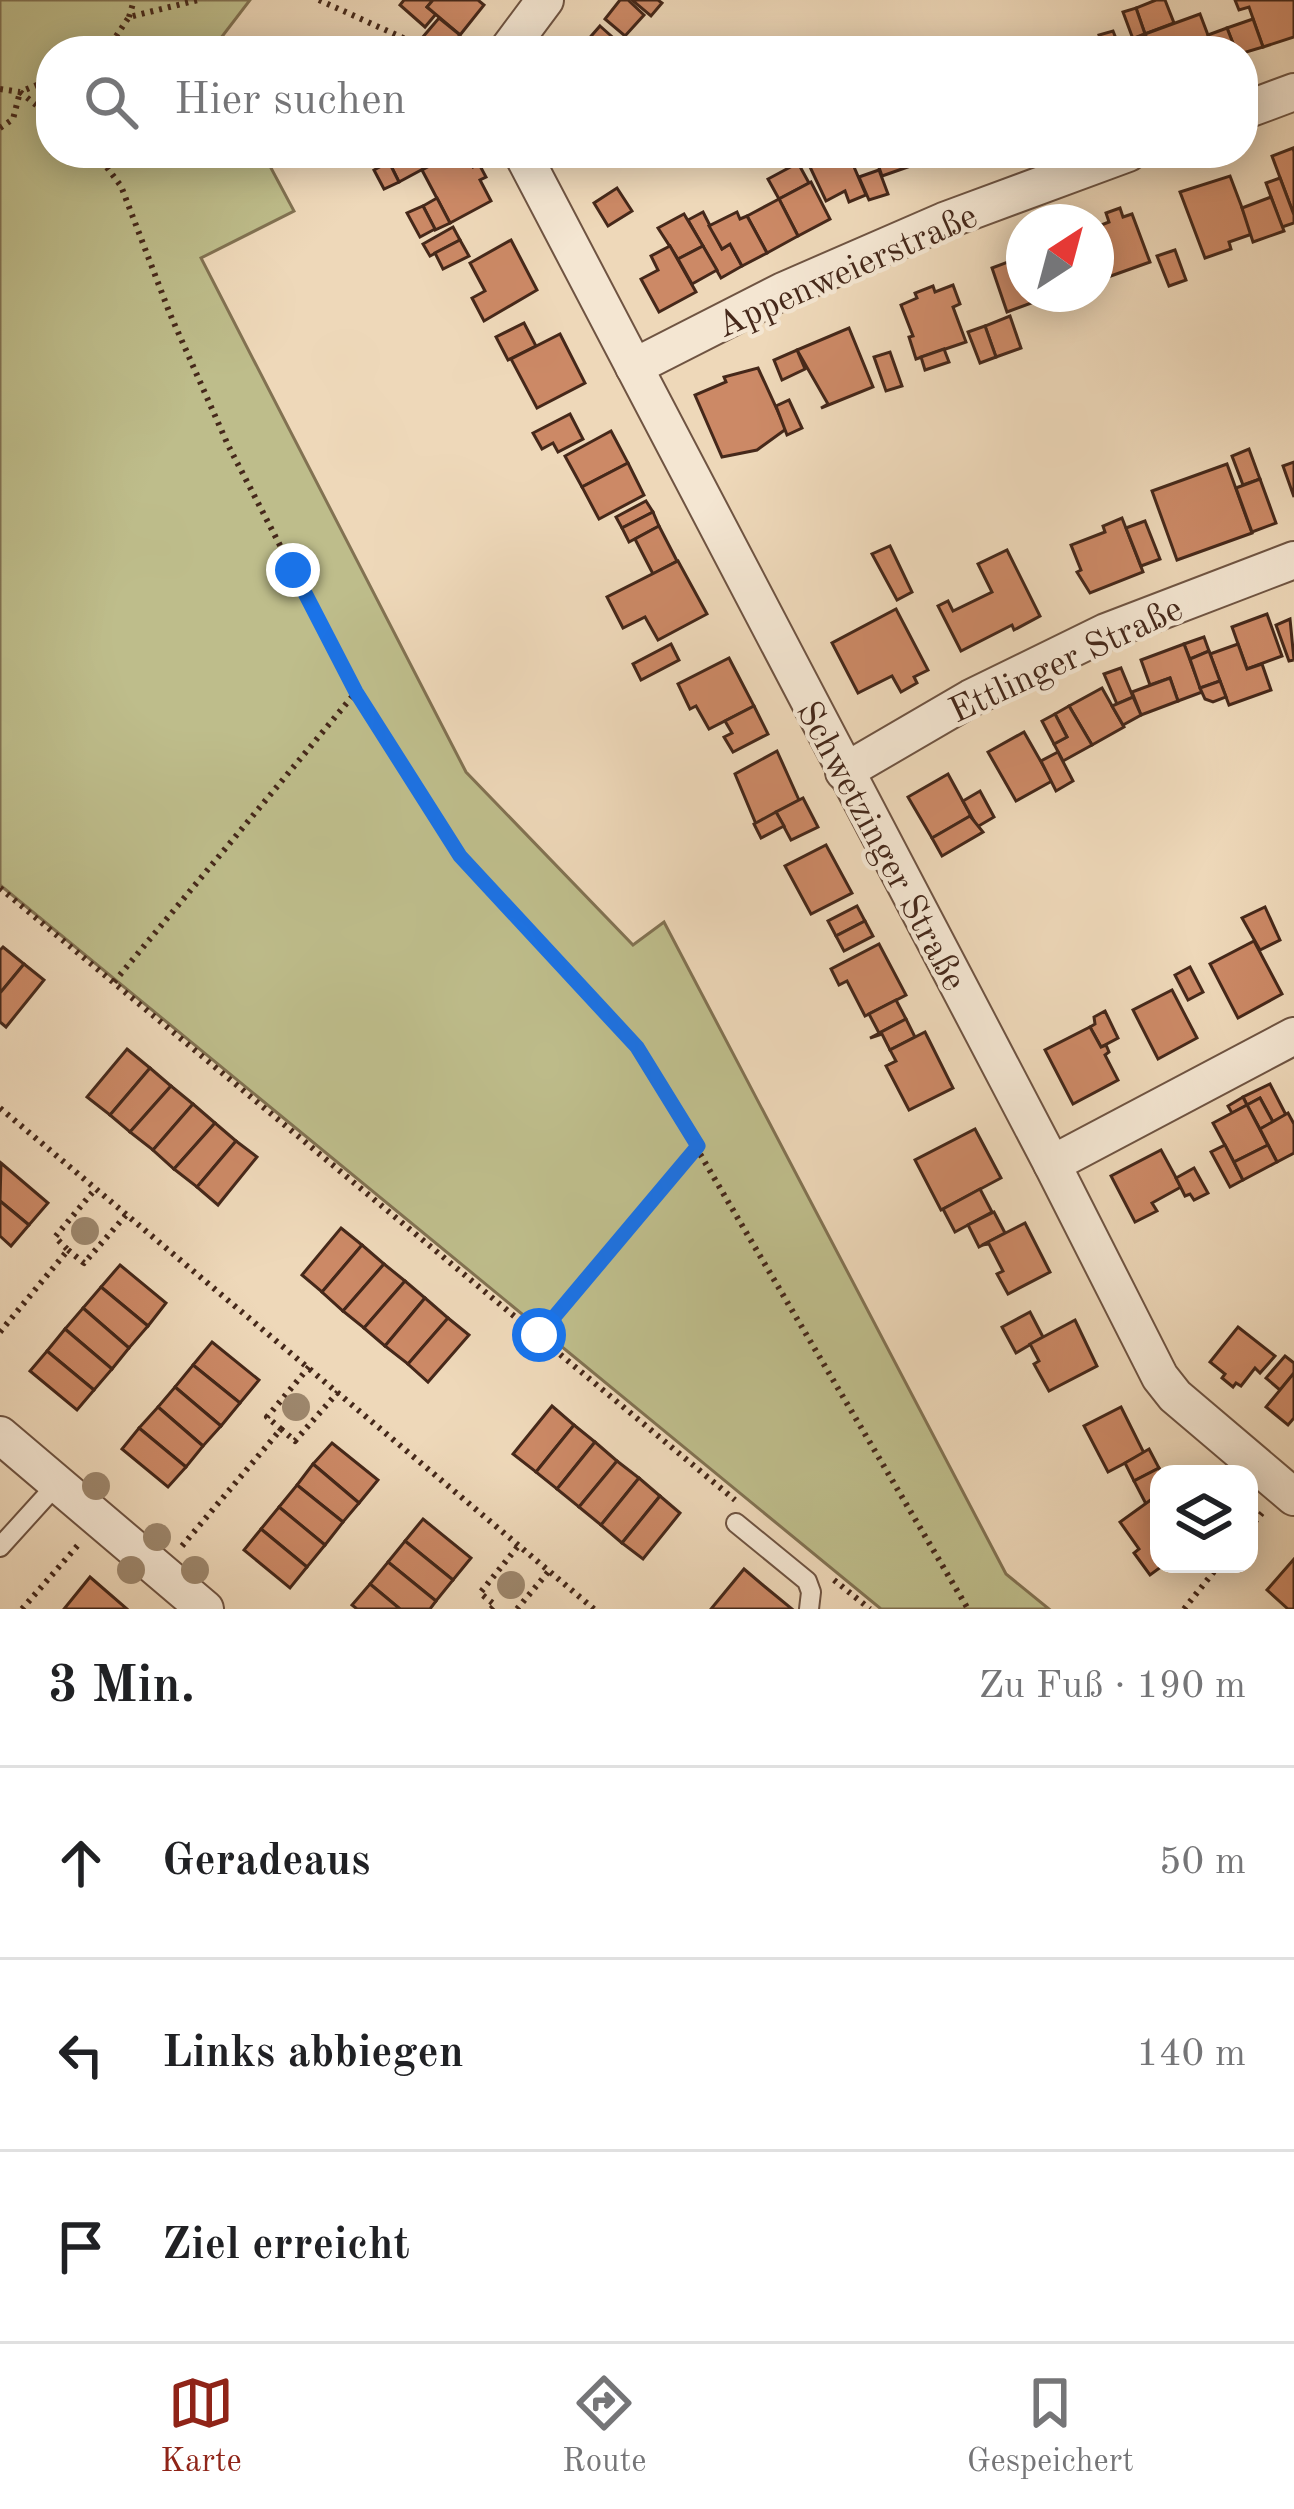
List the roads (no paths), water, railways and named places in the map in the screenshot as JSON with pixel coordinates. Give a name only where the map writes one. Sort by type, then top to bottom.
[{"type":"street","points":[[518,36],[545,0]]},
{"type":"street","points":[[1258,105],[1294,92]]},
{"type":"street","name":"Schwetzinger Straße","points":[[530,168],[1160,1377],[1175,1396],[1294,1497]]},
{"type":"street","name":"Appenweierstraße","points":[[634,367],[783,292],[944,221],[1087,168]]},
{"type":"street","name":"Ettlinger Straße","points":[[844,772],[971,698],[1106,632],[1294,560]]},
{"type":"street","points":[[1052,1164],[1294,1036]]},
{"type":"street","points":[[0,1435],[205,1609]]},
{"type":"lane","points":[[0,1547],[58,1483]]},
{"type":"lane","points":[[742,1516],[807,1581],[809,1609]]}]
